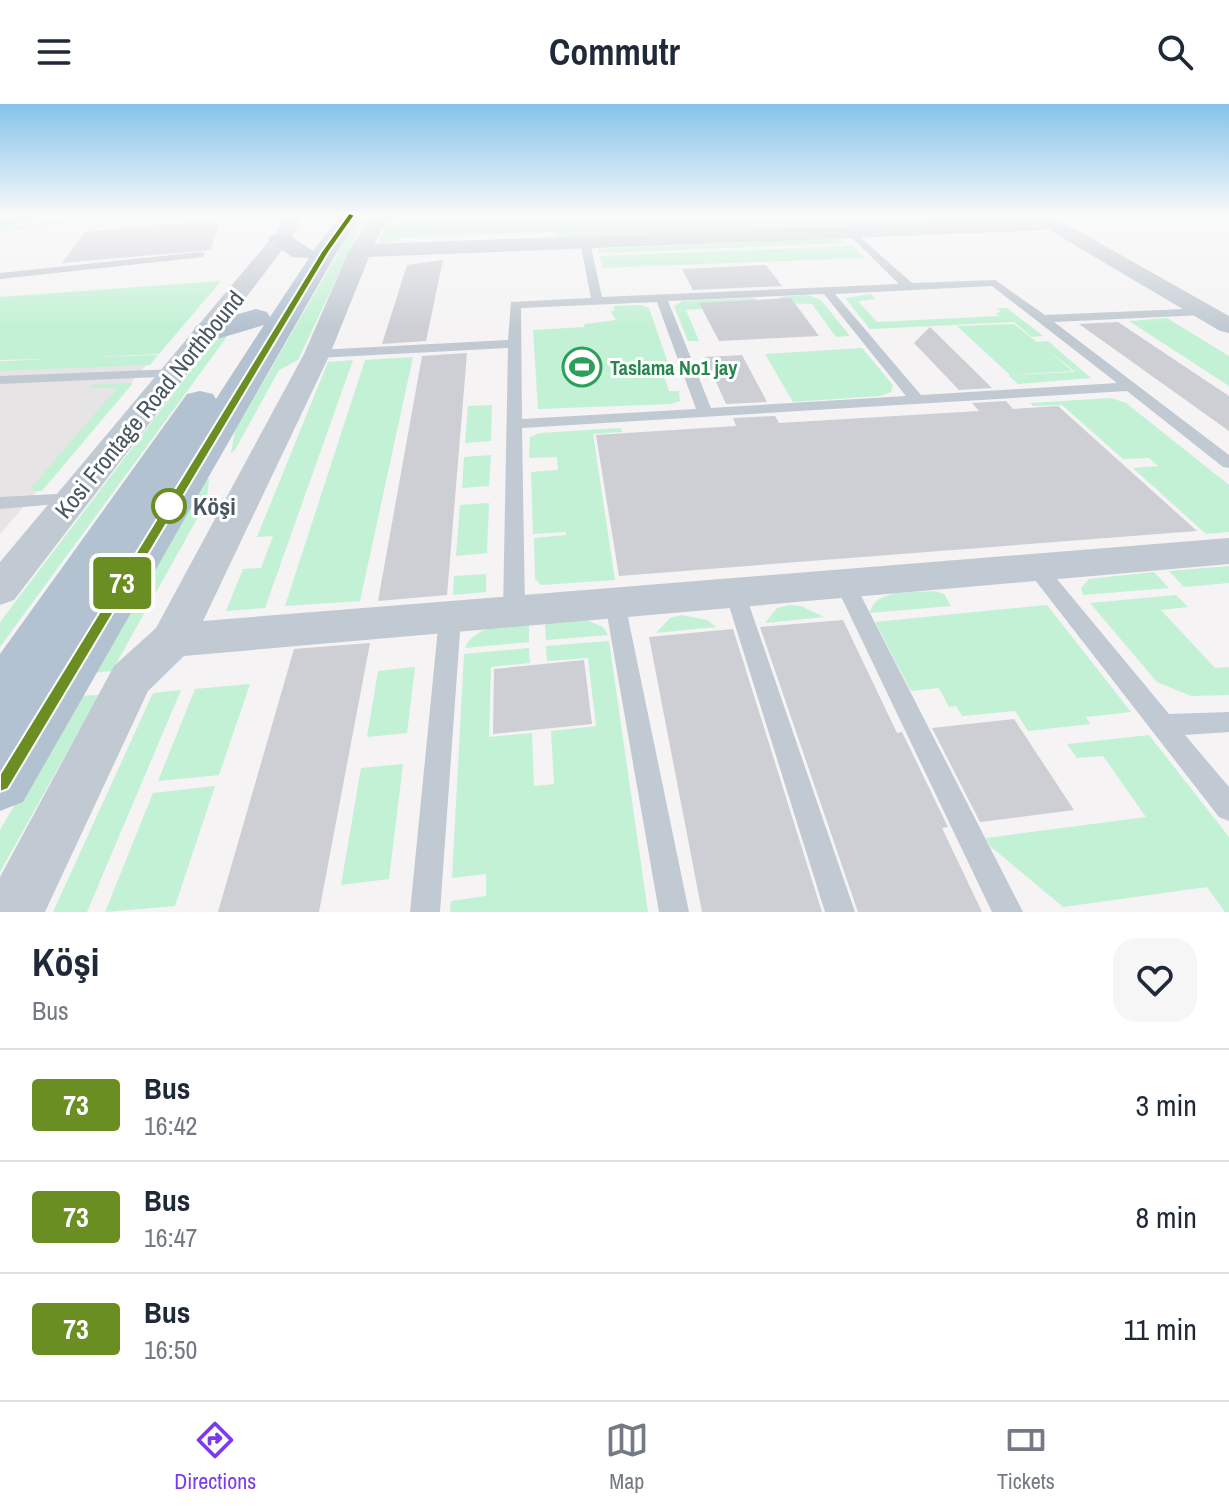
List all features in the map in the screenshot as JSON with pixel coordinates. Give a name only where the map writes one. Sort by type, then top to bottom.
[{"type":"main road","points":[[0,700],[256,318],[284,253]]},
{"type":"main road","points":[[0,781],[325,253]]},
{"type":"main road","points":[[207,333],[256,318]]},
{"type":"street","name":"Kosi Frontage Road Northbound","points":[[0,590],[207,333],[277,253]]},
{"type":"street","points":[[14,912],[130,679],[172,640],[317,354],[349,253]]},
{"type":"street","points":[[1102,253],[1229,326]]},
{"type":"street","points":[[172,640],[1229,551]]},
{"type":"lane","points":[[587,253],[597,301]]},
{"type":"lane","points":[[873,253],[909,287]]},
{"type":"lane","points":[[0,276],[200,255]]},
{"type":"lane","points":[[514,611],[515,305],[995,283],[1229,463]]},
{"type":"lane","points":[[827,291],[917,400]]},
{"type":"lane","points":[[661,298],[705,412]]},
{"type":"lane","points":[[1042,319],[1203,311]]},
{"type":"lane","points":[[317,354],[515,344]]},
{"type":"lane","points":[[0,380],[176,373]]},
{"type":"lane","points":[[515,424],[1130,387]]},
{"type":"lane","points":[[0,503],[74,498]]},
{"type":"lane","points":[[1035,566],[1229,808]]},
{"type":"lane","points":[[845,584],[1008,912]]},
{"type":"lane","points":[[735,593],[840,912]]},
{"type":"lane","points":[[615,603],[674,912]]},
{"type":"lane","points":[[425,912],[450,618]]},
{"type":"lane","points":[[1163,725],[1229,722]]},
{"type":"shaded area","points":[[155,355],[0,534],[0,361]]},
{"type":"green space","points":[[338,253],[349,253],[298,360],[279,370],[231,453],[235,431]]},
{"type":"green space","points":[[859,253],[864,258],[603,268],[599,256]]},
{"type":"green space","points":[[221,281],[159,354],[77,358],[158,355],[150,365],[0,371],[0,362],[50,359],[0,360],[0,297]]},
{"type":"green space","points":[[871,294],[875,299],[858,301],[877,322],[999,316],[996,313],[1001,312],[997,308],[1007,308],[1043,336],[1032,337],[1014,322],[870,329],[845,298]]},
{"type":"green space","points":[[807,295],[821,300],[850,336],[836,337],[812,304],[784,303],[780,297]]},
{"type":"green space","points":[[755,298],[759,304],[686,310],[699,341],[688,341],[674,306],[683,301]]},
{"type":"green space","name":"Taslama No1 jay","points":[[640,305],[649,308],[668,363],[660,364],[669,391],[679,391],[680,401],[671,404],[538,409],[533,330],[584,327],[585,324],[616,320],[610,311],[614,311],[614,306]]},
{"type":"green space","points":[[1167,318],[1229,356],[1229,386],[1129,321]]},
{"type":"green space","points":[[1014,324],[1037,342],[1048,341],[1091,378],[1018,384],[957,326]],"holes":[[[1043,346],[1075,372],[1010,375],[1072,371]]]},
{"type":"green space","points":[[229,332],[0,647],[0,622],[211,344]]},
{"type":"green space","points":[[862,348],[893,385],[891,392],[880,396],[793,402],[765,354]]},
{"type":"green space","points":[[413,357],[360,601],[285,606],[365,360]]},
{"type":"green space","points":[[353,360],[265,608],[226,611],[243,569],[261,568],[273,536],[257,537],[328,362]]},
{"type":"green space","points":[[133,383],[42,491],[34,491],[31,488],[117,388],[89,388],[92,385]]},
{"type":"green space","points":[[1111,398],[1126,403],[1229,485],[1229,532],[1206,534],[1133,468],[1158,466],[1149,458],[1123,459],[1062,405],[1033,406],[1030,403]]},
{"type":"green space","points":[[492,405],[491,441],[465,443],[468,406]]},
{"type":"green space","points":[[621,428],[622,432],[593,434],[615,580],[541,585],[535,579],[534,538],[566,535],[566,532],[533,534],[531,472],[558,470],[557,457],[529,458],[530,437],[540,433]]},
{"type":"green space","points":[[491,455],[489,486],[462,488],[464,457]]},
{"type":"green space","points":[[205,479],[209,479],[207,501],[112,671],[92,673]]},
{"type":"green space","points":[[489,503],[487,553],[456,556],[460,505]]},
{"type":"green space","points":[[1229,566],[1229,583],[1184,587],[1169,571]]},
{"type":"green space","points":[[1154,572],[1169,588],[1083,595],[1081,588],[1089,579]]},
{"type":"green space","points":[[486,574],[486,592],[453,595],[454,576]]},
{"type":"green space","points":[[935,591],[944,594],[951,606],[870,613],[879,599],[887,596]]},
{"type":"green space","points":[[1176,595],[1188,607],[1161,610],[1215,668],[1229,667],[1229,695],[1191,696],[1157,682],[1090,603]]},
{"type":"green space","points":[[1047,605],[1131,712],[1086,717],[1090,724],[1028,731],[1015,711],[962,716],[956,706],[949,707],[939,688],[911,691],[875,622]]},
{"type":"green space","points":[[801,606],[824,617],[765,623],[777,608]]},
{"type":"green space","points":[[682,615],[707,620],[716,627],[656,633],[670,618]]},
{"type":"green space","points":[[584,619],[603,627],[608,635],[546,640],[545,623]]},
{"type":"green space","points":[[529,624],[529,642],[465,648],[476,634],[484,630]]},
{"type":"green space","points":[[609,641],[648,912],[450,912],[451,901],[486,896],[486,874],[452,878],[464,654],[529,648],[530,663],[491,667],[489,737],[532,733],[534,786],[554,784],[551,731],[596,726],[588,658],[547,661],[546,646]]},
{"type":"green space","points":[[415,667],[407,733],[367,737],[378,671]]},
{"type":"green space","points":[[250,684],[219,775],[158,781],[195,689]]},
{"type":"green space","points":[[181,690],[87,912],[53,912],[153,693]]},
{"type":"green space","points":[[99,695],[0,872],[0,830],[78,696]]},
{"type":"green space","points":[[1149,735],[1229,837],[1229,912],[1225,912],[1207,887],[1063,907],[990,846],[986,838],[1146,817],[1103,756],[1077,758],[1067,744]]},
{"type":"green space","points":[[403,764],[389,879],[341,885],[361,768]]},
{"type":"green space","points":[[215,786],[175,906],[105,912],[153,793]]},
{"type":"building","points":[[70,253],[180,253],[62,263]]},
{"type":"building","points":[[443,260],[426,341],[382,344],[407,265]]},
{"type":"building","points":[[766,265],[782,286],[693,290],[682,269]]},
{"type":"building","points":[[791,298],[819,336],[719,341],[699,303]]},
{"type":"building","points":[[1118,322],[1229,396],[1229,431],[1079,324]]},
{"type":"building","points":[[930,327],[992,388],[959,390],[914,343]]},
{"type":"building","points":[[467,353],[447,595],[378,601],[422,356]]},
{"type":"building","points":[[742,355],[767,402],[726,404],[705,357]]},
{"type":"building","points":[[1006,401],[1013,409],[1058,406],[1197,531],[619,576],[596,435],[736,426],[733,418],[775,416],[779,423],[979,411],[972,403]]},
{"type":"building","points":[[843,620],[897,733],[902,732],[948,827],[942,828],[982,912],[858,912],[760,627]]},
{"type":"building","points":[[733,629],[822,912],[702,912],[649,637]]},
{"type":"building","points":[[370,643],[319,912],[218,912],[294,649]]},
{"type":"building","points":[[584,660],[592,724],[493,734],[494,669]]},
{"type":"building","points":[[1014,719],[1074,810],[980,822],[932,728]]},
{"type":"bus line","name":"73","points":[[0,781],[325,253]]},
{"type":"place","name":"Taslama No1 jay","points":[[582,367]]},
{"type":"place","name":"Köşi","points":[[169,506]]}]
